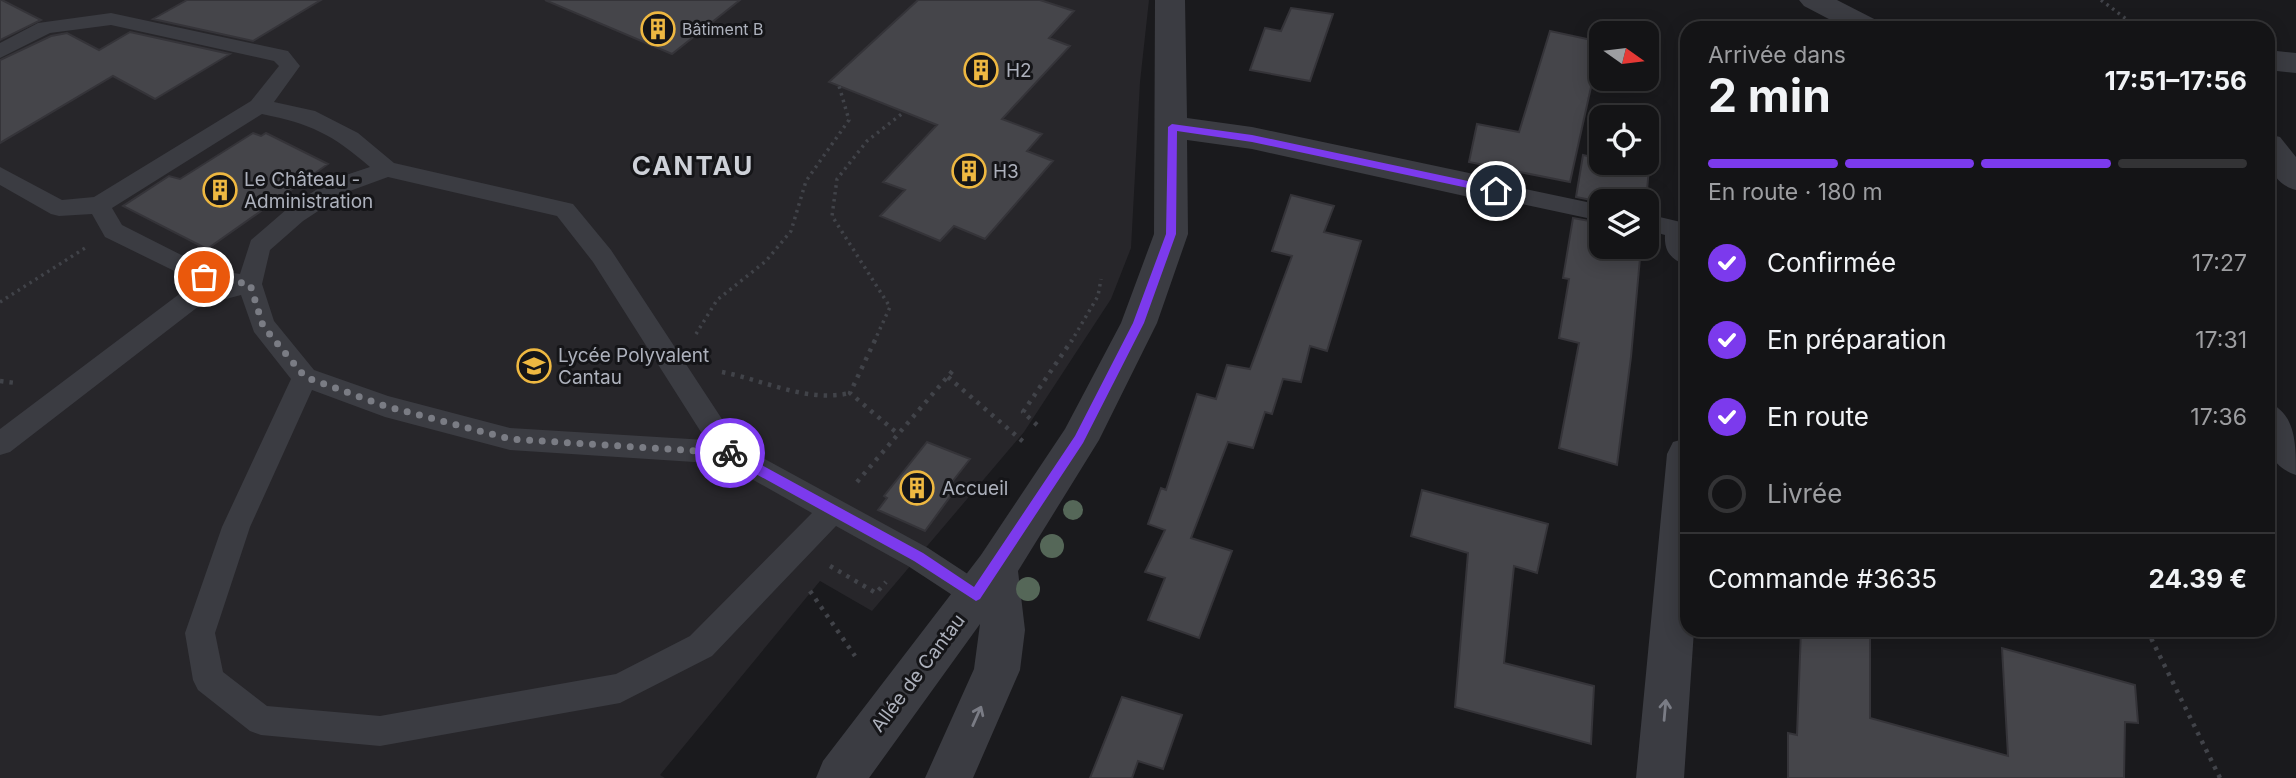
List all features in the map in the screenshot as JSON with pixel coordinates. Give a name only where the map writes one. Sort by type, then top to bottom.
[{"type":"street","name":"Allée de Cantau","points":[[840,778],[986,581],[1079,440],[1139,323],[1171,234],[1170,0]]},
{"type":"street","points":[[1814,0],[1855,21]]},
{"type":"street","points":[[2275,61],[2296,63]]},
{"type":"street","points":[[1172,127],[1252,138],[1469,186]]},
{"type":"street","points":[[2275,154],[2296,179]]},
{"type":"street","points":[[2275,428],[2296,458]]},
{"type":"street","points":[[1660,778],[1680,538]]},
{"type":"street","points":[[949,778],[998,670],[1003,630],[986,581]]},
{"type":"lane","points":[[0,52],[45,27],[110,19],[281,57],[290,66],[259,106],[99,205],[59,208],[0,176]]},
{"type":"lane","points":[[259,106],[307,116],[350,138],[387,169],[565,210],[602,256],[729,453]]},
{"type":"lane","points":[[387,169],[340,186],[295,215],[259,246],[250,284],[263,326],[305,377],[385,406],[510,439],[729,453],[919,557],[986,581]]},
{"type":"lane","points":[[1469,186],[1589,211]]},
{"type":"lane","points":[[99,205],[113,231],[204,277],[250,284]]},
{"type":"lane","points":[[1659,225],[1677,229],[1675,246],[1680,250]]},
{"type":"lane","points":[[0,444],[191,299],[250,284]]},
{"type":"lane","points":[[305,377],[236,527],[200,633],[209,680],[261,720],[380,731],[620,688],[701,646],[835,509]]},
{"type":"path","points":[[2101,0],[2129,21]]},
{"type":"path","points":[[675,368],[717,300],[766,261],[791,231],[806,181],[849,120],[839,86]]},
{"type":"path","points":[[675,368],[709,369],[766,382],[804,396],[833,398],[850,393],[890,307],[832,216],[837,179],[867,141],[904,112]]},
{"type":"path","points":[[0,302],[113,231]]},
{"type":"path","points":[[1044,431],[1023,412],[1085,321],[1098,296],[1101,279]]},
{"type":"path","points":[[835,509],[955,368]]},
{"type":"path","points":[[948,377],[1033,450]]},
{"type":"path","points":[[850,393],[897,433]]},
{"type":"path","points":[[811,592],[855,656]]},
{"type":"path","points":[[2150,637],[2220,778]]},
{"type":"shaded area","name":"Lycée Polyvalent Cantau","points":[[0,0],[1149,0],[1140,82],[1131,248],[1111,299],[1024,432],[872,611],[820,581],[660,775],[665,778],[0,778]]},
{"type":"building","points":[[2,0],[41,20],[0,40]]},
{"type":"building","points":[[187,0],[321,0],[253,41],[153,19]]},
{"type":"building","name":"Bâtiment B","points":[[545,0],[740,0],[672,54]]},
{"type":"building","points":[[918,0],[1040,0],[1074,11],[1049,38],[1070,46],[1002,119],[1042,134],[1027,151],[1053,161],[985,239],[954,226],[940,241],[880,216],[905,190],[883,182],[937,125],[829,82]]},
{"type":"building","points":[[1291,8],[1333,14],[1310,81],[1250,70],[1265,28],[1281,31]]},
{"type":"building","points":[[1550,31],[1589,39],[1590,91],[1570,182],[1469,162],[1477,124],[1519,132]]},
{"type":"building","points":[[130,32],[230,54],[155,99],[113,76],[0,143],[0,60],[51,36],[67,33],[99,50]]},
{"type":"building","name":"Le Château - Administration","points":[[253,133],[261,136],[266,133],[328,164],[207,249],[123,206],[169,176],[180,179]]},
{"type":"building","points":[[1583,155],[1589,156],[1589,175],[1648,175],[1647,189],[1589,189],[1589,200],[1576,197]]},
{"type":"building","points":[[1291,195],[1334,206],[1324,232],[1361,241],[1327,351],[1310,346],[1301,382],[1283,379],[1272,414],[1265,412],[1253,448],[1228,442],[1191,538],[1232,551],[1199,638],[1148,620],[1165,578],[1145,572],[1165,530],[1148,524],[1161,488],[1166,490],[1197,394],[1216,399],[1227,365],[1250,369],[1292,256],[1272,251]]},
{"type":"building","points":[[1573,218],[1589,221],[1589,259],[1640,259],[1617,465],[1559,448],[1579,343],[1559,338],[1569,279],[1563,278]]},
{"type":"building","name":"Accueil","points":[[927,442],[970,459],[949,486],[955,490],[925,531],[878,510],[887,498],[884,496]]},
{"type":"building","points":[[1422,490],[1548,524],[1537,573],[1514,566],[1504,663],[1594,686],[1591,744],[1455,707],[1468,553],[1411,536]]},
{"type":"building","points":[[1801,637],[1870,637],[1870,718],[2008,756],[2002,648],[2135,685],[2138,723],[2125,722],[2124,778],[1788,778],[1788,733],[1797,735]]},
{"type":"building","points":[[1122,697],[1182,715],[1163,769],[1138,761],[1132,778],[1090,778]]},
{"type":"way so far","points":[[204,277],[250,284],[263,326],[305,377],[385,406],[510,439],[730,453]]},
{"type":"place","name":"Bâtiment B","points":[[658,29]]},
{"type":"place","name":"H2","points":[[981,70]]},
{"type":"place","name":"H3","points":[[969,171]]},
{"type":"place","name":"Le Château - Administration","points":[[220,190]]},
{"type":"place","name":"Lycée Polyvalent Cantau","points":[[534,366]]},
{"type":"place","name":"Accueil","points":[[917,488]]},
{"type":"district","name":"CANTAU","points":[[693,165]]},
{"type":"route","points":[[730,453],[919,557],[976,595],[1079,440],[1139,323],[1171,234],[1172,127],[1252,138],[1496,191]]}]
